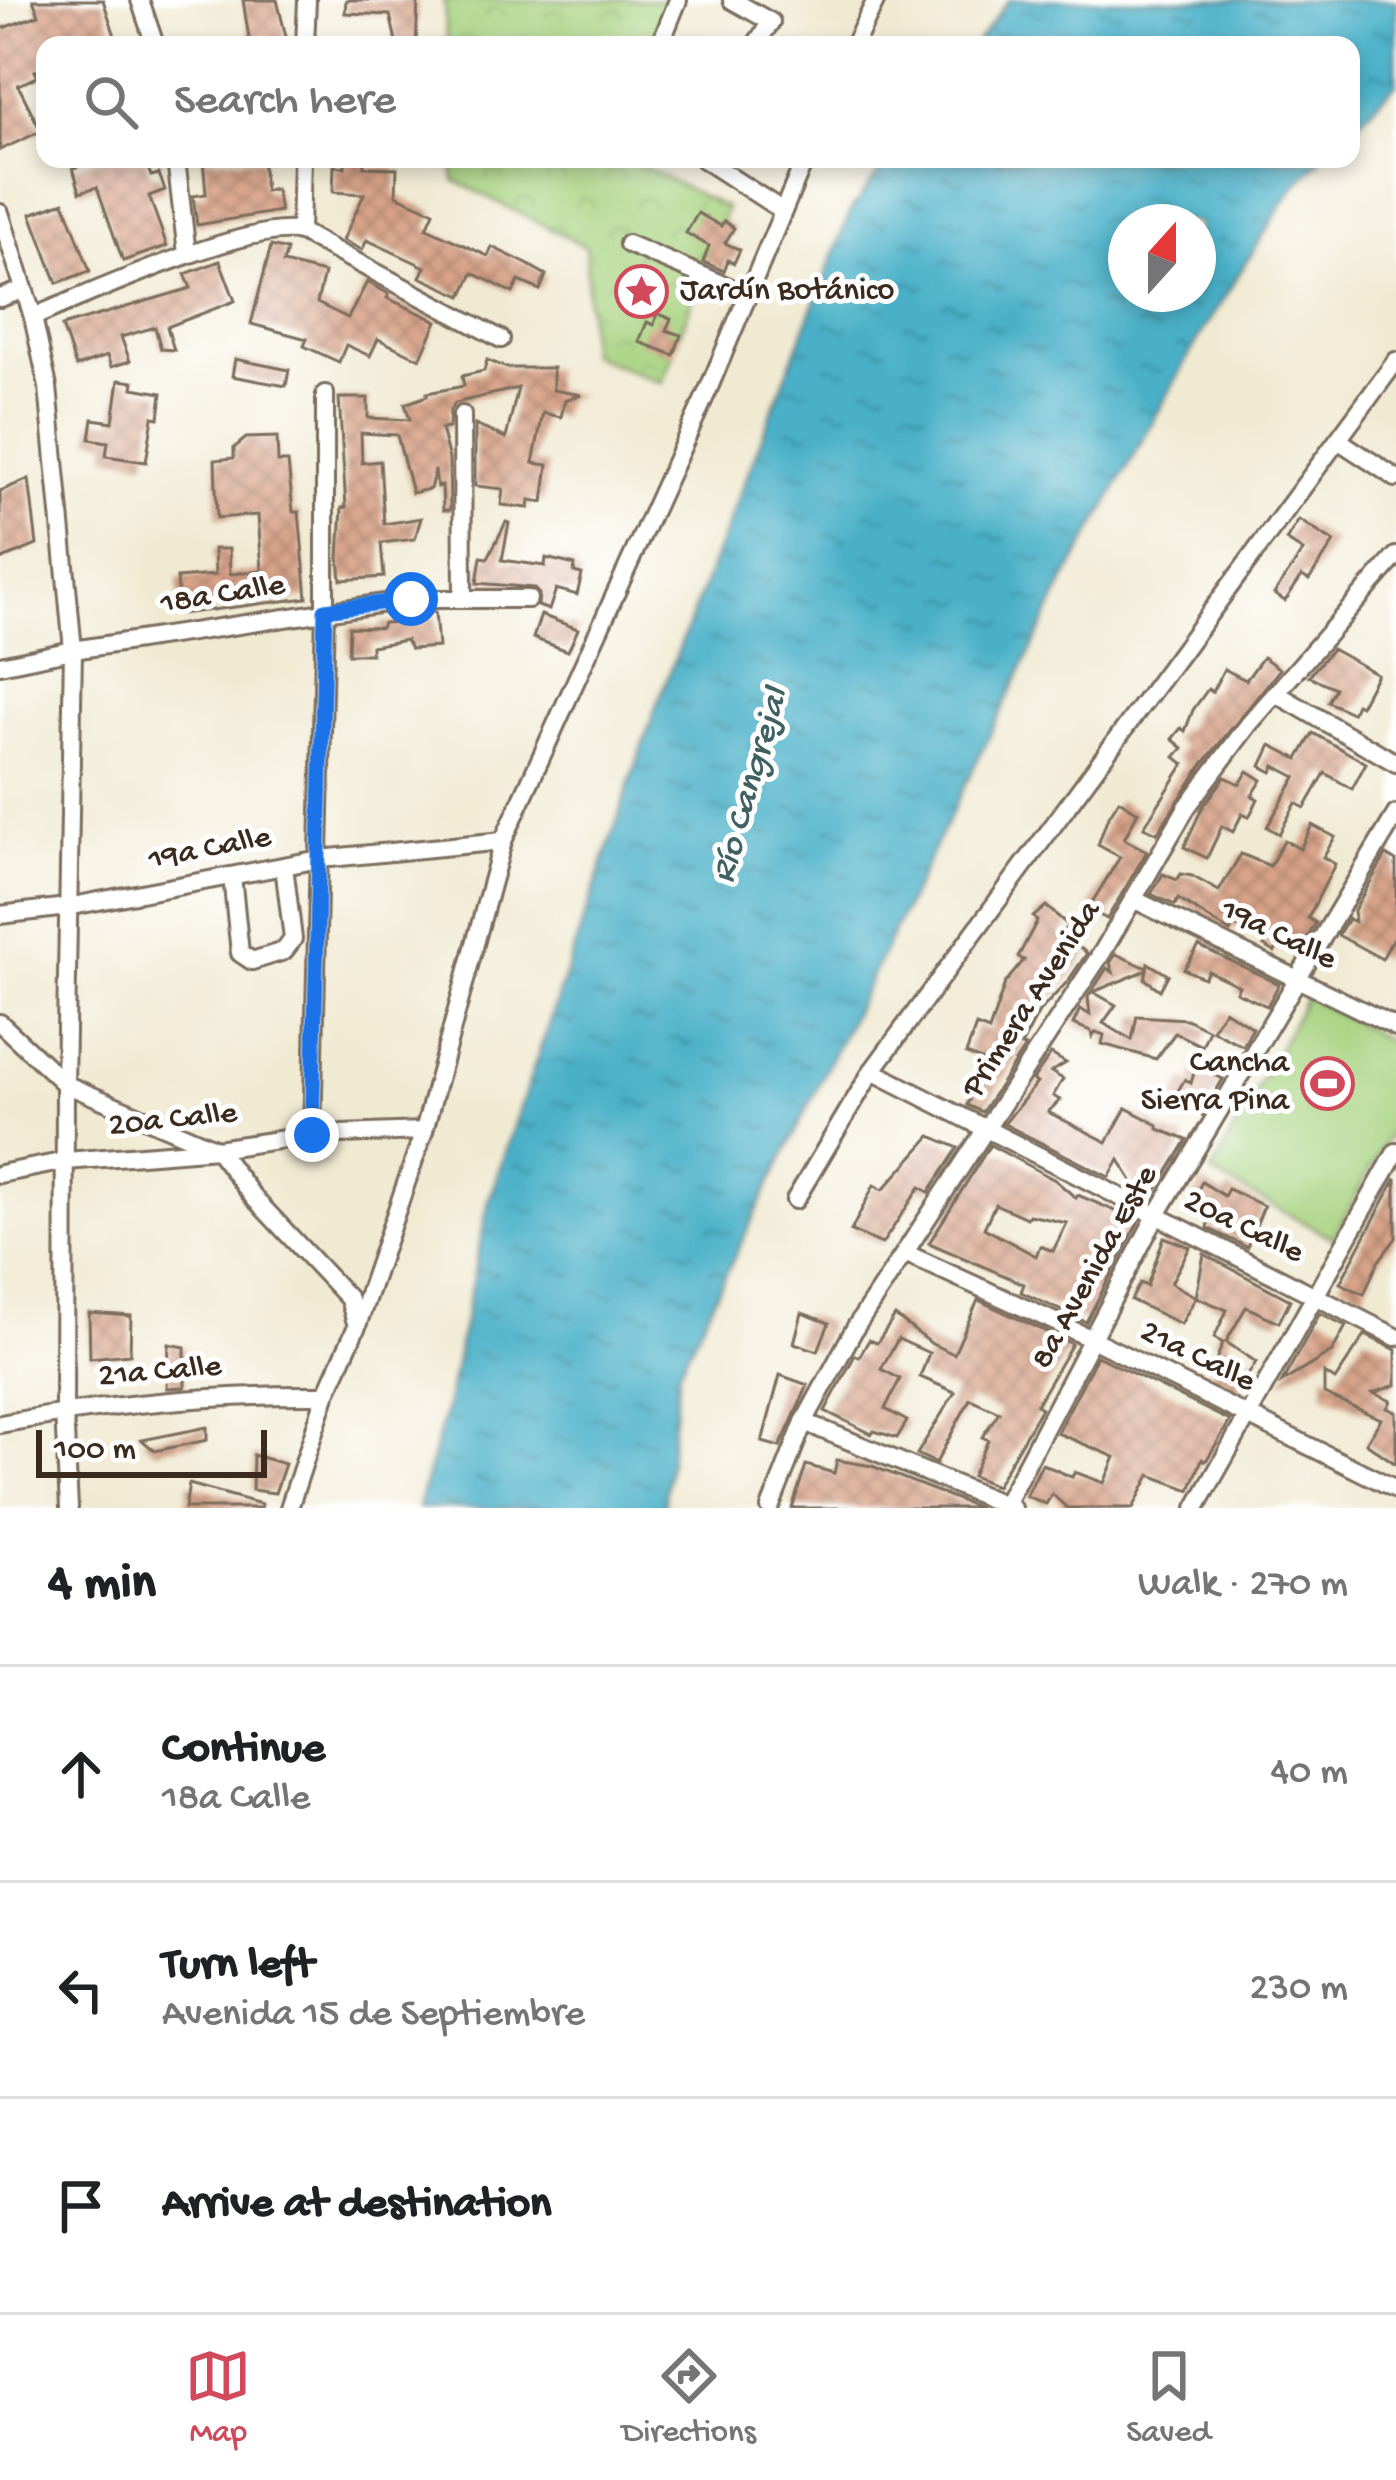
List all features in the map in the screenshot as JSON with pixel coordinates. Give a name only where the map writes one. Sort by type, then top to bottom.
[{"type":"street","points":[[140,0],[151,36]]},
{"type":"street","points":[[305,36],[307,0]]},
{"type":"street","points":[[664,36],[678,0]]},
{"type":"street","points":[[858,36],[876,0]]},
{"type":"street","points":[[740,2],[771,22],[761,36]]},
{"type":"street","points":[[177,168],[187,254]]},
{"type":"street","points":[[300,232],[302,168]]},
{"type":"street","points":[[717,168],[783,211]]},
{"type":"street","points":[[289,1508],[424,1131],[502,842],[801,168]]},
{"type":"street","points":[[0,213],[33,316],[48,387],[73,650],[65,1084],[64,1412],[69,1508]]},
{"type":"street","points":[[33,316],[187,254],[282,231],[300,232],[501,339]]},
{"type":"street","points":[[628,244],[748,295]]},
{"type":"street","points":[[0,298],[23,290]]},
{"type":"street","points":[[796,1200],[872,1071],[1396,361]]},
{"type":"street","points":[[312,1135],[325,610],[325,394]]},
{"type":"street","points":[[462,415],[463,599]]},
{"type":"street","points":[[1338,440],[1396,478]]},
{"type":"street","name":"Primera Avenida","points":[[770,1508],[804,1422],[855,1328],[1133,899],[1187,807],[1396,556]]},
{"type":"street","name":"18a Calle","points":[[0,665],[411,599],[528,599]]},
{"type":"street","points":[[1277,694],[1396,763]]},
{"type":"street","name":"8a Avenida Este","points":[[1006,1507],[1155,1218],[1396,814]]},
{"type":"street","name":"19a Calle","points":[[0,915],[320,860],[502,842]]},
{"type":"street","points":[[284,866],[290,947]]},
{"type":"street","points":[[232,876],[240,953],[252,961],[290,947],[317,960]]},
{"type":"street","name":"19a Calle","points":[[1133,899],[1396,1028]]},
{"type":"street","points":[[0,1023],[65,1084],[217,1149],[254,1198],[349,1299],[357,1326]]},
{"type":"street","name":"20a Calle","points":[[872,1071],[1396,1337]]},
{"type":"street","name":"20a Calle","points":[[0,1174],[66,1161],[217,1149],[312,1135],[424,1131]]},
{"type":"street","points":[[1196,1508],[1396,1152]]},
{"type":"street","name":"21a Calle","points":[[905,1253],[1090,1338],[1396,1492]]},
{"type":"street","name":"21a Calle","points":[[0,1424],[64,1412],[250,1395],[326,1396]]},
{"type":"street","points":[[804,1422],[1006,1507]]},
{"type":"street","points":[[1388,1508],[1396,1492]]},
{"type":"green space","points":[[444,0],[680,0],[660,36],[446,36]]},
{"type":"green space","name":"Jardín Botánico","points":[[453,168],[646,168],[726,208],[662,383],[589,354],[586,247],[454,180]]},
{"type":"green space","name":"Cancha Sierra Pina","points":[[1306,997],[1396,1045],[1396,1121],[1333,1238],[1211,1173]]},
{"type":"water","points":[[1009,0],[1396,0],[1396,84],[1360,120],[1360,36],[982,36]]},
{"type":"water","name":"Río Cangrejal","points":[[882,168],[1312,168],[1293,188],[1216,311],[1216,204],[1108,204],[1108,312],[1215,312],[1066,579],[679,1370],[664,1508],[418,1508],[446,1408],[489,1200],[653,715],[851,210]]},
{"type":"building","points":[[33,0],[103,0],[115,36],[36,36],[36,78],[18,85],[36,121],[36,133],[0,150],[0,29],[39,15]]},
{"type":"building","points":[[243,0],[277,0],[286,36],[249,36]]},
{"type":"building","points":[[346,0],[418,0],[416,36],[395,36],[390,15],[345,13]]},
{"type":"building","points":[[73,168],[148,168],[151,176],[159,174],[165,190],[149,196],[167,246],[123,261],[97,187],[80,192]]},
{"type":"building","points":[[204,168],[263,168],[265,191],[276,189],[280,211],[197,225],[193,196],[206,194]]},
{"type":"building","points":[[334,168],[397,168],[396,195],[434,212],[427,228],[488,256],[492,247],[527,264],[546,275],[540,290],[519,281],[513,293],[473,273],[462,296],[420,277],[425,267],[367,240],[362,250],[343,240],[364,194],[333,192]]},
{"type":"building","points":[[64,202],[90,271],[57,283],[31,214]]},
{"type":"building","points":[[698,213],[734,228],[725,243],[740,250],[724,271],[703,262],[709,246],[686,233]]},
{"type":"building","points":[[271,246],[287,250],[283,263],[324,273],[317,303],[348,318],[367,282],[389,294],[387,298],[437,321],[420,359],[378,339],[370,356],[346,345],[339,362],[304,346],[307,339],[251,324]]},
{"type":"building","points":[[220,261],[235,301],[167,327],[174,350],[161,349],[155,327],[121,337],[130,361],[111,367],[107,356],[76,367],[62,326],[191,288],[185,274]]},
{"type":"building","points":[[657,313],[671,319],[666,330],[681,335],[674,355],[639,342],[647,322],[654,325]]},
{"type":"building","points":[[235,359],[289,370],[286,386],[232,376]]},
{"type":"building","points":[[487,360],[507,368],[553,368],[553,390],[581,395],[565,400],[561,417],[543,413],[533,463],[548,465],[543,502],[530,500],[529,508],[501,505],[503,489],[475,486],[475,425],[506,438],[518,388],[455,403],[450,410],[449,428],[441,429],[449,459],[450,510],[443,510],[442,486],[437,487],[435,470],[430,489],[412,493],[397,435],[361,433],[362,463],[380,461],[384,524],[421,518],[415,539],[381,543],[384,577],[341,580],[342,508],[346,507],[339,398],[368,398],[368,418],[410,420],[405,404],[427,393],[464,386],[462,376],[484,371]]},
{"type":"building","points":[[119,380],[134,382],[133,388],[162,393],[146,462],[106,456],[108,442],[90,439],[93,419],[113,422]]},
{"type":"building","points":[[277,437],[278,462],[288,462],[293,512],[299,512],[307,598],[180,614],[177,578],[215,575],[214,549],[229,549],[230,574],[262,571],[258,515],[217,518],[215,460],[234,458],[234,448],[246,438]]},
{"type":"building","points":[[29,479],[37,545],[0,560],[0,491]]},
{"type":"building","points":[[1299,520],[1334,542],[1309,580],[1302,576],[1285,601],[1274,594],[1303,551],[1286,540]]},
{"type":"building","points":[[506,522],[502,560],[545,566],[546,558],[575,565],[574,572],[582,574],[577,595],[556,589],[549,610],[538,606],[539,594],[533,588],[477,583],[481,557],[488,558]]},
{"type":"building","points":[[413,612],[435,612],[438,647],[411,649],[406,640],[371,646],[371,654],[348,654],[349,627],[381,628],[383,623],[413,617]]},
{"type":"building","points":[[541,615],[578,629],[568,651],[533,638]]},
{"type":"building","points":[[1332,649],[1377,674],[1352,713],[1328,702],[1335,688],[1309,676]]},
{"type":"building","points":[[1263,657],[1280,669],[1203,764],[1157,833],[1144,827],[1184,764],[1175,757],[1183,748],[1172,739],[1181,728],[1185,731],[1193,710],[1208,689],[1212,692],[1224,669],[1246,680]]},
{"type":"building","points":[[1313,733],[1366,763],[1352,789],[1325,773],[1305,808],[1296,803],[1279,834],[1267,827],[1296,777],[1275,766],[1272,772],[1261,766],[1271,745],[1298,759]]},
{"type":"building","points":[[1248,771],[1262,780],[1252,796],[1258,799],[1249,817],[1242,814],[1233,832],[1222,826],[1207,858],[1184,847],[1202,808],[1225,777],[1240,784]]},
{"type":"building","points":[[1119,800],[1138,812],[1124,839],[1147,851],[1107,919],[1088,909],[1120,857],[1098,845]]},
{"type":"building","points":[[1312,825],[1335,837],[1323,857],[1335,864],[1308,918],[1316,923],[1297,955],[1279,944],[1275,952],[1264,946],[1268,939],[1234,925],[1230,932],[1178,899],[1175,905],[1151,894],[1163,874],[1177,880],[1181,874],[1192,876],[1219,891],[1241,854],[1270,866],[1284,840],[1300,849]]},
{"type":"building","points":[[1386,855],[1396,861],[1396,933],[1382,959],[1338,935],[1348,919],[1355,922],[1354,910]]},
{"type":"building","points":[[1046,906],[1069,926],[1060,933],[1087,953],[1039,1012],[1021,1046],[1025,1047],[982,1112],[967,1105],[984,1061],[966,1054],[976,1026],[989,1031],[1005,983],[1024,960],[1018,957],[1037,921],[1033,917]]},
{"type":"building","points":[[1199,946],[1279,984],[1267,1006],[1236,992],[1239,986],[1208,971],[1204,978],[1184,969]]},
{"type":"building","points":[[1116,954],[1147,968],[1148,963],[1168,975],[1160,990],[1145,979],[1147,970],[1093,992],[1116,1005],[1103,1023],[1132,1040],[1137,1016],[1186,1019],[1209,1030],[1202,1046],[1175,1033],[1156,1059],[1102,1044],[1104,1035],[1096,1032],[1092,1037],[1091,1031],[1073,1024],[1080,1009],[1090,1015],[1088,997],[1107,968],[1113,972],[1110,963]]},
{"type":"building","points":[[1224,1010],[1253,1028],[1243,1046],[1212,1030]]},
{"type":"building","points":[[1051,1054],[1066,1063],[1051,1072],[1063,1079],[1053,1096],[1060,1100],[1048,1112],[1107,1142],[1126,1108],[1158,1129],[1187,1140],[1154,1194],[1136,1187],[1119,1160],[1109,1177],[1004,1124],[1037,1083],[1033,1080]]},
{"type":"building","points":[[1196,1066],[1223,1079],[1202,1115],[1173,1099],[1185,1079],[1191,1083]]},
{"type":"building","points":[[931,1136],[958,1148],[929,1192],[920,1187],[882,1244],[851,1231],[874,1185],[883,1190]]},
{"type":"building","points":[[990,1145],[1055,1180],[1076,1198],[1139,1221],[1086,1322],[1021,1292],[1024,1284],[929,1243]],"holes":[[[995,1204],[1027,1218],[1067,1223],[1053,1251],[1040,1246],[1036,1256],[984,1228]]]},
{"type":"building","points":[[1396,1178],[1396,1238],[1378,1262],[1364,1294],[1340,1283]]},
{"type":"building","points":[[1202,1182],[1224,1196],[1228,1189],[1264,1206],[1247,1247],[1208,1228],[1213,1203],[1206,1216],[1188,1207]]},
{"type":"building","points":[[1164,1237],[1190,1247],[1171,1283],[1196,1297],[1181,1324],[1131,1300],[1140,1283],[1147,1286]]},
{"type":"building","points":[[1204,1254],[1290,1300],[1279,1322],[1246,1307],[1226,1342],[1256,1362],[1238,1391],[1210,1375],[1223,1343],[1214,1338],[1227,1310],[1196,1297]]},
{"type":"building","points":[[978,1300],[1072,1344],[996,1486],[972,1476],[988,1440],[982,1437],[999,1412],[970,1399],[936,1463],[917,1454],[955,1392],[920,1377],[929,1353],[898,1339],[881,1369],[900,1379],[885,1409],[907,1421],[897,1438],[872,1434],[825,1411],[855,1355],[859,1357],[869,1340],[877,1343],[895,1316],[954,1354]]},
{"type":"building","points":[[89,1313],[131,1316],[130,1354],[90,1358]]},
{"type":"building","points":[[802,1313],[829,1323],[818,1351],[794,1343]]},
{"type":"building","points":[[1320,1313],[1346,1326],[1332,1352],[1282,1382]]},
{"type":"building","points":[[1365,1335],[1396,1350],[1396,1385],[1373,1393],[1391,1401],[1387,1408],[1396,1412],[1396,1464],[1366,1443],[1381,1419],[1324,1394],[1324,1373],[1335,1380]]},
{"type":"building","points":[[169,1344],[185,1347],[185,1387],[167,1388]]},
{"type":"building","points":[[1097,1356],[1230,1421],[1206,1461],[1202,1459],[1190,1490],[1150,1475],[1133,1508],[1067,1508],[1052,1494],[1046,1504],[1026,1496],[1042,1464],[1072,1477],[1075,1472],[1104,1483],[1115,1457],[1057,1433]]},
{"type":"building","points":[[780,1375],[808,1385],[780,1447],[762,1442]]},
{"type":"building","points":[[207,1427],[207,1440],[155,1451],[142,1440]]},
{"type":"building","points":[[253,1455],[285,1464],[275,1493],[252,1490]]},
{"type":"building","points":[[837,1460],[872,1466],[979,1508],[792,1508],[806,1465],[834,1473]]},
{"type":"building","points":[[189,1484],[261,1504],[261,1508],[185,1508]]},
{"type":"place","name":"Jardín Botánico","points":[[641,292]]},
{"type":"place","name":"Cancha Sierra Pina","points":[[1328,1083]]},
{"type":"route","points":[[312,1135],[325,610],[411,599]]}]
